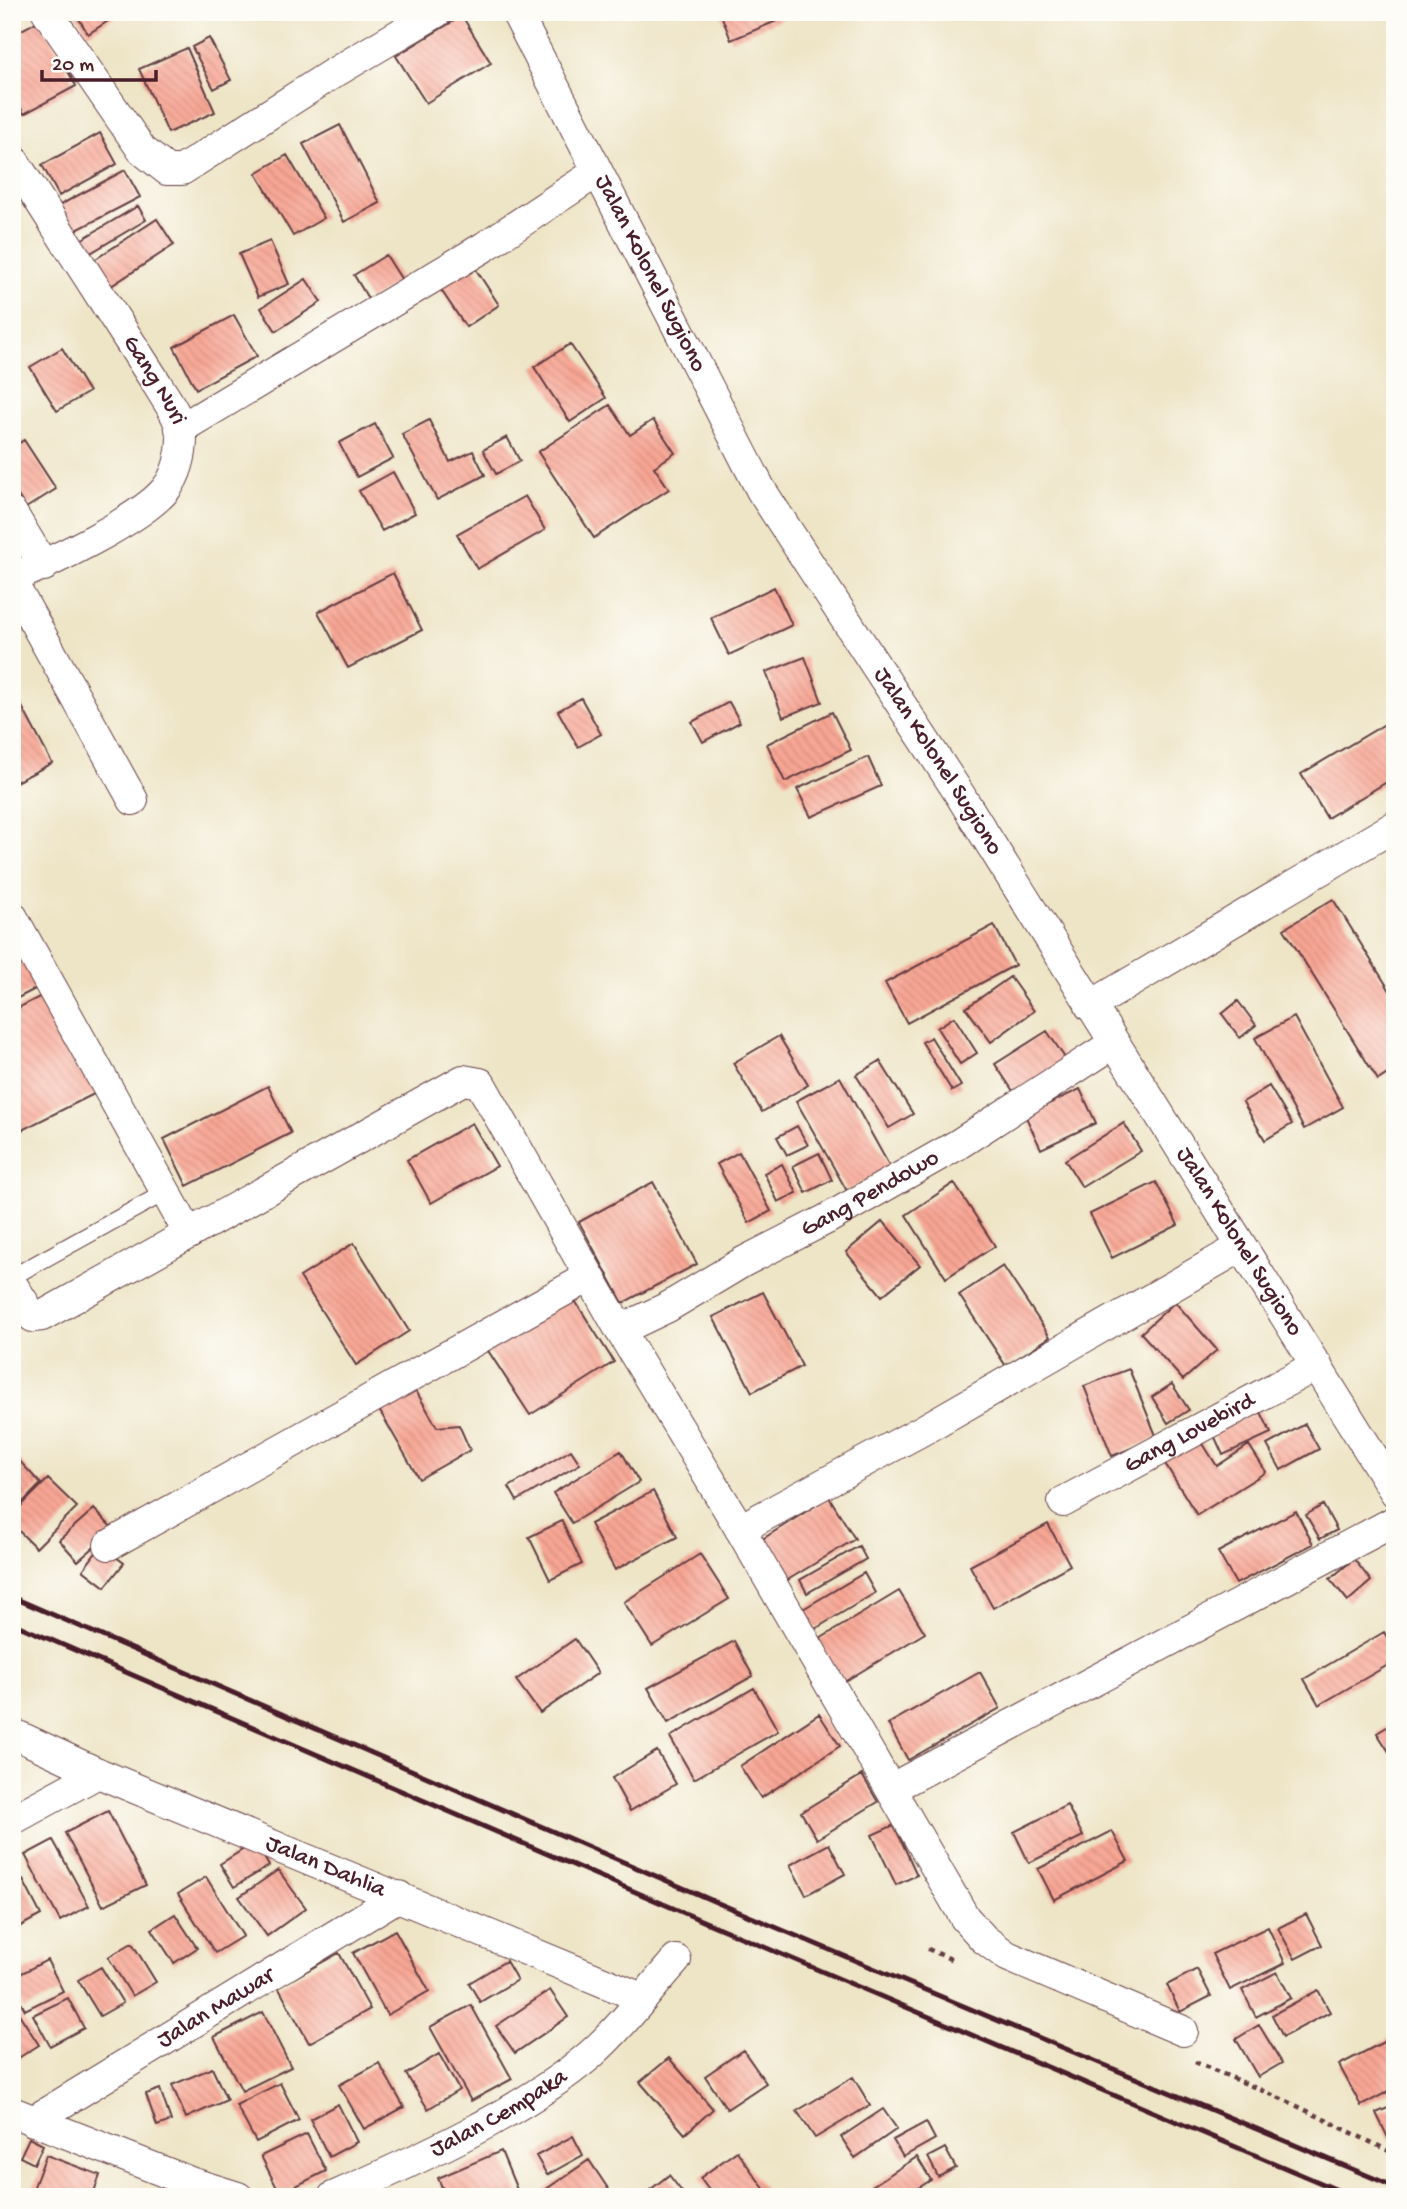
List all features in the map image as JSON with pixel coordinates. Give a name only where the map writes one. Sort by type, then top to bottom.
[{"type":"street","points":[[47,12],[142,150],[167,170],[182,170],[332,74],[437,12]]},
{"type":"street","name":"Jalan Kolonel Sugiono","points":[[525,16],[597,173],[761,489],[955,787],[1395,1492]]},
{"type":"street","name":"Gang Nuri","points":[[12,158],[157,384],[177,418],[180,429],[180,455],[174,477],[166,490],[128,518],[44,566],[12,580]]},
{"type":"street","points":[[180,429],[484,247],[597,173]]},
{"type":"street","points":[[12,513],[44,566]]},
{"type":"street","points":[[12,580],[133,800]]},
{"type":"street","points":[[1090,1006],[1395,826]]},
{"type":"street","points":[[12,916],[189,1234]]},
{"type":"street","name":"Gang Pendowo","points":[[620,1330],[668,1307],[743,1262],[827,1219],[946,1151],[1113,1044]]},
{"type":"street","points":[[12,1284],[29,1313],[33,1317],[42,1316],[469,1079],[484,1088],[589,1277],[740,1528],[965,1918],[984,1939],[1007,1956],[1183,2031]]},
{"type":"street","points":[[740,1528],[923,1430],[1241,1247]]},
{"type":"street","points":[[109,1545],[589,1277]]},
{"type":"street","name":"Gang Lovebird","points":[[1063,1502],[1317,1364]]},
{"type":"street","points":[[892,1788],[1395,1521]]},
{"type":"street","name":"Jalan Dahlia","points":[[12,1733],[98,1773],[642,1998]]},
{"type":"street","points":[[12,1820],[98,1773]]},
{"type":"street","name":"Jalan Mawar","points":[[23,2116],[398,1896]]},
{"type":"street","name":"Jalan Cempaka","points":[[333,2197],[396,2169],[549,2087],[591,2053],[676,1960]]},
{"type":"street","points":[[23,2116],[190,2182],[238,2197]]},
{"type":"lane","points":[[12,1277],[164,1193]]},
{"type":"building","points":[[75,12],[122,12],[88,34]]},
{"type":"building","points":[[720,12],[798,12],[731,40]]},
{"type":"building","points":[[462,16],[491,63],[426,103],[396,56]]},
{"type":"building","points":[[40,20],[76,86],[24,114],[12,92],[12,35]]},
{"type":"building","points":[[209,38],[231,80],[214,89],[192,47]]},
{"type":"building","points":[[187,48],[215,112],[168,133],[139,69]]},
{"type":"building","points":[[340,125],[380,203],[344,222],[303,144]]},
{"type":"building","points":[[100,133],[117,164],[59,196],[42,165]]},
{"type":"building","points":[[287,155],[324,218],[293,236],[256,173]]},
{"type":"building","points":[[125,170],[140,197],[75,231],[60,205]]},
{"type":"building","points":[[138,206],[146,220],[87,255],[79,241]]},
{"type":"building","points":[[157,219],[174,245],[108,288],[91,262]]},
{"type":"building","points":[[270,241],[289,284],[258,297],[239,254]]},
{"type":"building","points":[[386,255],[402,280],[369,300],[354,275]]},
{"type":"building","points":[[473,265],[499,305],[466,327],[439,287]]},
{"type":"building","points":[[306,279],[321,302],[276,331],[261,308]]},
{"type":"building","points":[[234,315],[257,356],[196,389],[174,347]]},
{"type":"building","points":[[570,344],[606,398],[570,422],[534,367]]},
{"type":"building","points":[[62,348],[89,392],[57,411],[30,367]]},
{"type":"building","points":[[610,405],[630,435],[653,420],[675,453],[654,467],[669,489],[594,538],[538,452]]},
{"type":"building","points":[[429,420],[450,462],[473,451],[485,475],[437,500],[402,434]]},
{"type":"building","points":[[375,424],[393,458],[357,477],[339,443]]},
{"type":"building","points":[[507,437],[520,461],[496,474],[483,450]]},
{"type":"building","points":[[24,440],[56,489],[26,508],[12,487],[12,448]]},
{"type":"building","points":[[393,472],[415,513],[382,531],[359,491]]},
{"type":"building","points":[[525,496],[545,530],[477,569],[457,534]]},
{"type":"building","points":[[393,573],[422,630],[348,668],[318,612]]},
{"type":"building","points":[[774,587],[792,625],[729,655],[711,618]]},
{"type":"building","points":[[805,657],[822,702],[783,717],[766,672]]},
{"type":"building","points":[[12,688],[52,763],[12,784]]},
{"type":"building","points":[[581,698],[601,734],[578,747],[558,711]]},
{"type":"building","points":[[729,702],[740,722],[703,742],[692,722]]},
{"type":"building","points":[[832,712],[851,750],[785,782],[767,744]]},
{"type":"building","points":[[1395,718],[1395,777],[1327,818],[1301,774]]},
{"type":"building","points":[[868,757],[881,786],[811,817],[797,789]]},
{"type":"building","points":[[1333,899],[1395,999],[1395,1069],[1378,1080],[1284,929]]},
{"type":"building","points":[[994,925],[1015,965],[907,1023],[885,983]]},
{"type":"building","points":[[12,928],[41,986],[12,1001]]},
{"type":"building","points":[[1010,977],[1034,1011],[991,1042],[966,1008]]},
{"type":"building","points":[[47,993],[98,1092],[18,1132],[12,1120],[12,1011]]},
{"type":"building","points":[[1238,1001],[1256,1025],[1240,1038],[1222,1014]]},
{"type":"building","points":[[954,1017],[977,1053],[960,1064],[937,1028]]},
{"type":"building","points":[[1294,1017],[1343,1107],[1304,1129],[1255,1038]]},
{"type":"building","points":[[1047,1031],[1067,1061],[1015,1094],[995,1064]]},
{"type":"building","points":[[779,1036],[808,1085],[762,1112],[733,1063]]},
{"type":"building","points":[[931,1037],[961,1086],[952,1091],[922,1042]]},
{"type":"building","points":[[880,1061],[913,1114],[889,1128],[856,1075]]},
{"type":"building","points":[[840,1077],[890,1167],[847,1191],[796,1101]]},
{"type":"building","points":[[268,1086],[291,1133],[187,1186],[164,1139]]},
{"type":"building","points":[[1269,1086],[1292,1124],[1265,1140],[1243,1102]]},
{"type":"building","points":[[1080,1089],[1096,1123],[1041,1149],[1025,1115]]},
{"type":"building","points":[[472,1123],[497,1166],[431,1203],[407,1160]]},
{"type":"building","points":[[1124,1123],[1141,1151],[1082,1187],[1065,1160]]},
{"type":"building","points":[[797,1126],[808,1145],[787,1155],[777,1137]]},
{"type":"building","points":[[739,1152],[771,1211],[749,1223],[717,1164]]},
{"type":"building","points":[[819,1153],[832,1180],[806,1193],[793,1166]]},
{"type":"building","points":[[782,1164],[797,1193],[778,1202],[764,1173]]},
{"type":"building","points":[[653,1182],[697,1264],[623,1303],[579,1222]]},
{"type":"building","points":[[1156,1182],[1178,1225],[1112,1258],[1090,1214]]},
{"type":"building","points":[[954,1183],[995,1246],[946,1278],[906,1215]]},
{"type":"building","points":[[883,1221],[920,1265],[882,1296],[846,1252]]},
{"type":"building","points":[[354,1243],[409,1331],[356,1365],[300,1277]]},
{"type":"building","points":[[1003,1266],[1050,1337],[1006,1366],[959,1295]]},
{"type":"building","points":[[763,1292],[802,1366],[752,1392],[713,1317]]},
{"type":"building","points":[[572,1296],[614,1362],[530,1415],[487,1349]]},
{"type":"building","points":[[1175,1302],[1217,1350],[1183,1380],[1141,1333]]},
{"type":"building","points":[[1129,1369],[1157,1438],[1112,1456],[1084,1386]]},
{"type":"building","points":[[412,1384],[437,1427],[459,1425],[470,1450],[419,1479],[374,1401]]},
{"type":"building","points":[[1172,1384],[1189,1410],[1168,1423],[1152,1397]]},
{"type":"building","points":[[1260,1410],[1271,1433],[1223,1455],[1213,1433]]},
{"type":"building","points":[[1305,1424],[1319,1449],[1281,1470],[1267,1445]]},
{"type":"building","points":[[1195,1431],[1217,1466],[1249,1445],[1266,1472],[1197,1515],[1159,1454]]},
{"type":"building","points":[[571,1450],[580,1464],[517,1501],[509,1487]]},
{"type":"building","points":[[621,1451],[639,1482],[572,1523],[553,1493]]},
{"type":"building","points":[[15,1456],[41,1484],[12,1513],[12,1459]]},
{"type":"building","points":[[48,1479],[77,1507],[36,1548],[12,1524],[12,1515]]},
{"type":"building","points":[[653,1491],[677,1537],[615,1570],[590,1524]]},
{"type":"building","points":[[829,1497],[855,1539],[786,1581],[761,1540]]},
{"type":"building","points":[[1323,1505],[1337,1530],[1320,1539],[1306,1515]]},
{"type":"building","points":[[94,1509],[114,1530],[78,1561],[59,1540]]},
{"type":"building","points":[[1296,1511],[1313,1544],[1236,1584],[1218,1552]]},
{"type":"building","points":[[562,1521],[582,1564],[550,1580],[529,1537]]},
{"type":"building","points":[[1048,1524],[1070,1565],[993,1608],[970,1566]]},
{"type":"building","points":[[101,1546],[124,1563],[105,1587],[83,1570]]},
{"type":"building","points":[[859,1546],[866,1559],[807,1593],[800,1580]]},
{"type":"building","points":[[700,1554],[729,1599],[652,1646],[624,1602]]},
{"type":"building","points":[[1354,1559],[1371,1581],[1348,1601],[1330,1579]]},
{"type":"building","points":[[864,1573],[875,1593],[815,1629],[803,1609]]},
{"type":"building","points":[[899,1591],[925,1633],[844,1682],[818,1640]]},
{"type":"building","points":[[1384,1632],[1395,1650],[1395,1661],[1319,1705],[1304,1679]]},
{"type":"building","points":[[575,1639],[598,1673],[540,1713],[516,1680]]},
{"type":"building","points":[[734,1641],[753,1676],[668,1723],[648,1688]]},
{"type":"building","points":[[980,1672],[1000,1708],[908,1760],[888,1724]]},
{"type":"building","points":[[754,1688],[778,1731],[694,1779],[670,1737]]},
{"type":"building","points":[[819,1714],[840,1746],[761,1798],[740,1766]]},
{"type":"building","points":[[1395,1722],[1395,1761],[1377,1733]]},
{"type":"building","points":[[657,1751],[676,1784],[630,1811],[612,1778]]},
{"type":"building","points":[[862,1775],[878,1802],[817,1839],[801,1812]]},
{"type":"building","points":[[1067,1805],[1083,1836],[1029,1863],[1014,1832]]},
{"type":"building","points":[[108,1811],[146,1885],[103,1906],[65,1833]]},
{"type":"building","points":[[894,1825],[917,1875],[896,1885],[872,1835]]},
{"type":"building","points":[[1112,1831],[1128,1861],[1054,1900],[1038,1869]]},
{"type":"building","points":[[53,1840],[89,1906],[60,1921],[25,1855]]},
{"type":"building","points":[[255,1842],[269,1866],[234,1887],[220,1864]]},
{"type":"building","points":[[829,1844],[845,1874],[806,1895],[790,1865]]},
{"type":"building","points":[[278,1870],[306,1908],[267,1936],[239,1897]]},
{"type":"building","points":[[206,1877],[243,1936],[215,1953],[178,1894]]},
{"type":"building","points":[[23,1880],[41,1915],[13,1930],[12,1886]]},
{"type":"building","points":[[175,1914],[197,1948],[174,1963],[152,1929]]},
{"type":"building","points":[[1306,1914],[1322,1945],[1295,1959],[1278,1928]]},
{"type":"building","points":[[1268,1927],[1285,1963],[1230,1990],[1212,1954]]},
{"type":"building","points":[[395,1930],[429,1991],[387,2015],[353,1953]]},
{"type":"building","points":[[132,1943],[156,1982],[132,1996],[108,1957]]},
{"type":"building","points":[[339,1953],[370,2009],[309,2043],[278,1987]]},
{"type":"building","points":[[47,1960],[63,1991],[25,2010],[12,1986],[12,1978]]},
{"type":"building","points":[[506,1961],[517,1980],[480,2002],[469,1983]]},
{"type":"building","points":[[101,1967],[123,2003],[100,2016],[78,1980]]},
{"type":"building","points":[[1197,1969],[1211,1996],[1180,2012],[1167,1985]]},
{"type":"building","points":[[1277,1972],[1291,1998],[1256,2017],[1242,1990]]},
{"type":"building","points":[[550,1990],[568,2017],[515,2053],[496,2026]]},
{"type":"building","points":[[1318,1990],[1330,2012],[1283,2037],[1272,2015]]},
{"type":"building","points":[[68,1998],[84,2028],[50,2046],[33,2015]]},
{"type":"building","points":[[12,2003],[39,2045],[12,2062]]},
{"type":"building","points":[[471,2005],[512,2079],[471,2101],[430,2027]]},
{"type":"building","points":[[263,2012],[291,2067],[242,2091],[214,2037]]},
{"type":"building","points":[[1259,2025],[1282,2063],[1258,2077],[1236,2039]]},
{"type":"building","points":[[1395,2036],[1395,2088],[1361,2106],[1339,2065]]},
{"type":"building","points":[[743,2050],[766,2083],[727,2109],[705,2076]]},
{"type":"building","points":[[439,2054],[459,2090],[428,2109],[406,2074]]},
{"type":"building","points":[[669,2058],[713,2109],[685,2134],[640,2082]]},
{"type":"building","points":[[379,2063],[404,2107],[364,2129],[339,2085]]},
{"type":"building","points":[[212,2068],[227,2100],[186,2118],[172,2085]]},
{"type":"building","points":[[853,2077],[870,2105],[815,2138],[797,2111]]},
{"type":"building","points":[[280,2083],[299,2120],[256,2142],[236,2105]]},
{"type":"building","points":[[160,2089],[171,2121],[157,2126],[146,2094]]},
{"type":"building","points":[[338,2104],[357,2142],[329,2157],[310,2119]]},
{"type":"building","points":[[1395,2105],[1395,2152],[1376,2113]]},
{"type":"building","points":[[883,2109],[897,2129],[855,2158],[841,2137]]},
{"type":"building","points":[[926,2122],[935,2139],[903,2157],[893,2140]]},
{"type":"building","points":[[307,2134],[326,2171],[280,2194],[261,2156]]},
{"type":"building","points":[[573,2136],[583,2155],[547,2175],[536,2156]]},
{"type":"building","points":[[29,2138],[43,2145],[34,2164],[20,2157]]},
{"type":"building","points":[[945,2148],[956,2168],[938,2177],[928,2157]]},
{"type":"building","points":[[501,2151],[520,2197],[446,2197],[438,2178]]},
{"type":"building","points":[[737,2151],[770,2197],[714,2197],[700,2178]]},
{"type":"building","points":[[46,2155],[100,2175],[92,2197],[30,2197]]},
{"type":"building","points":[[917,2157],[931,2180],[904,2197],[879,2197],[872,2186]]},
{"type":"building","points":[[589,2160],[611,2193],[605,2197],[546,2197],[542,2192]]},
{"type":"building","points":[[669,2175],[686,2197],[641,2197]]},
{"type":"railway","points":[[12,1597],[718,1903],[1395,2187]]},
{"type":"railway","points":[[12,1623],[703,1921],[1354,2197]]}]
